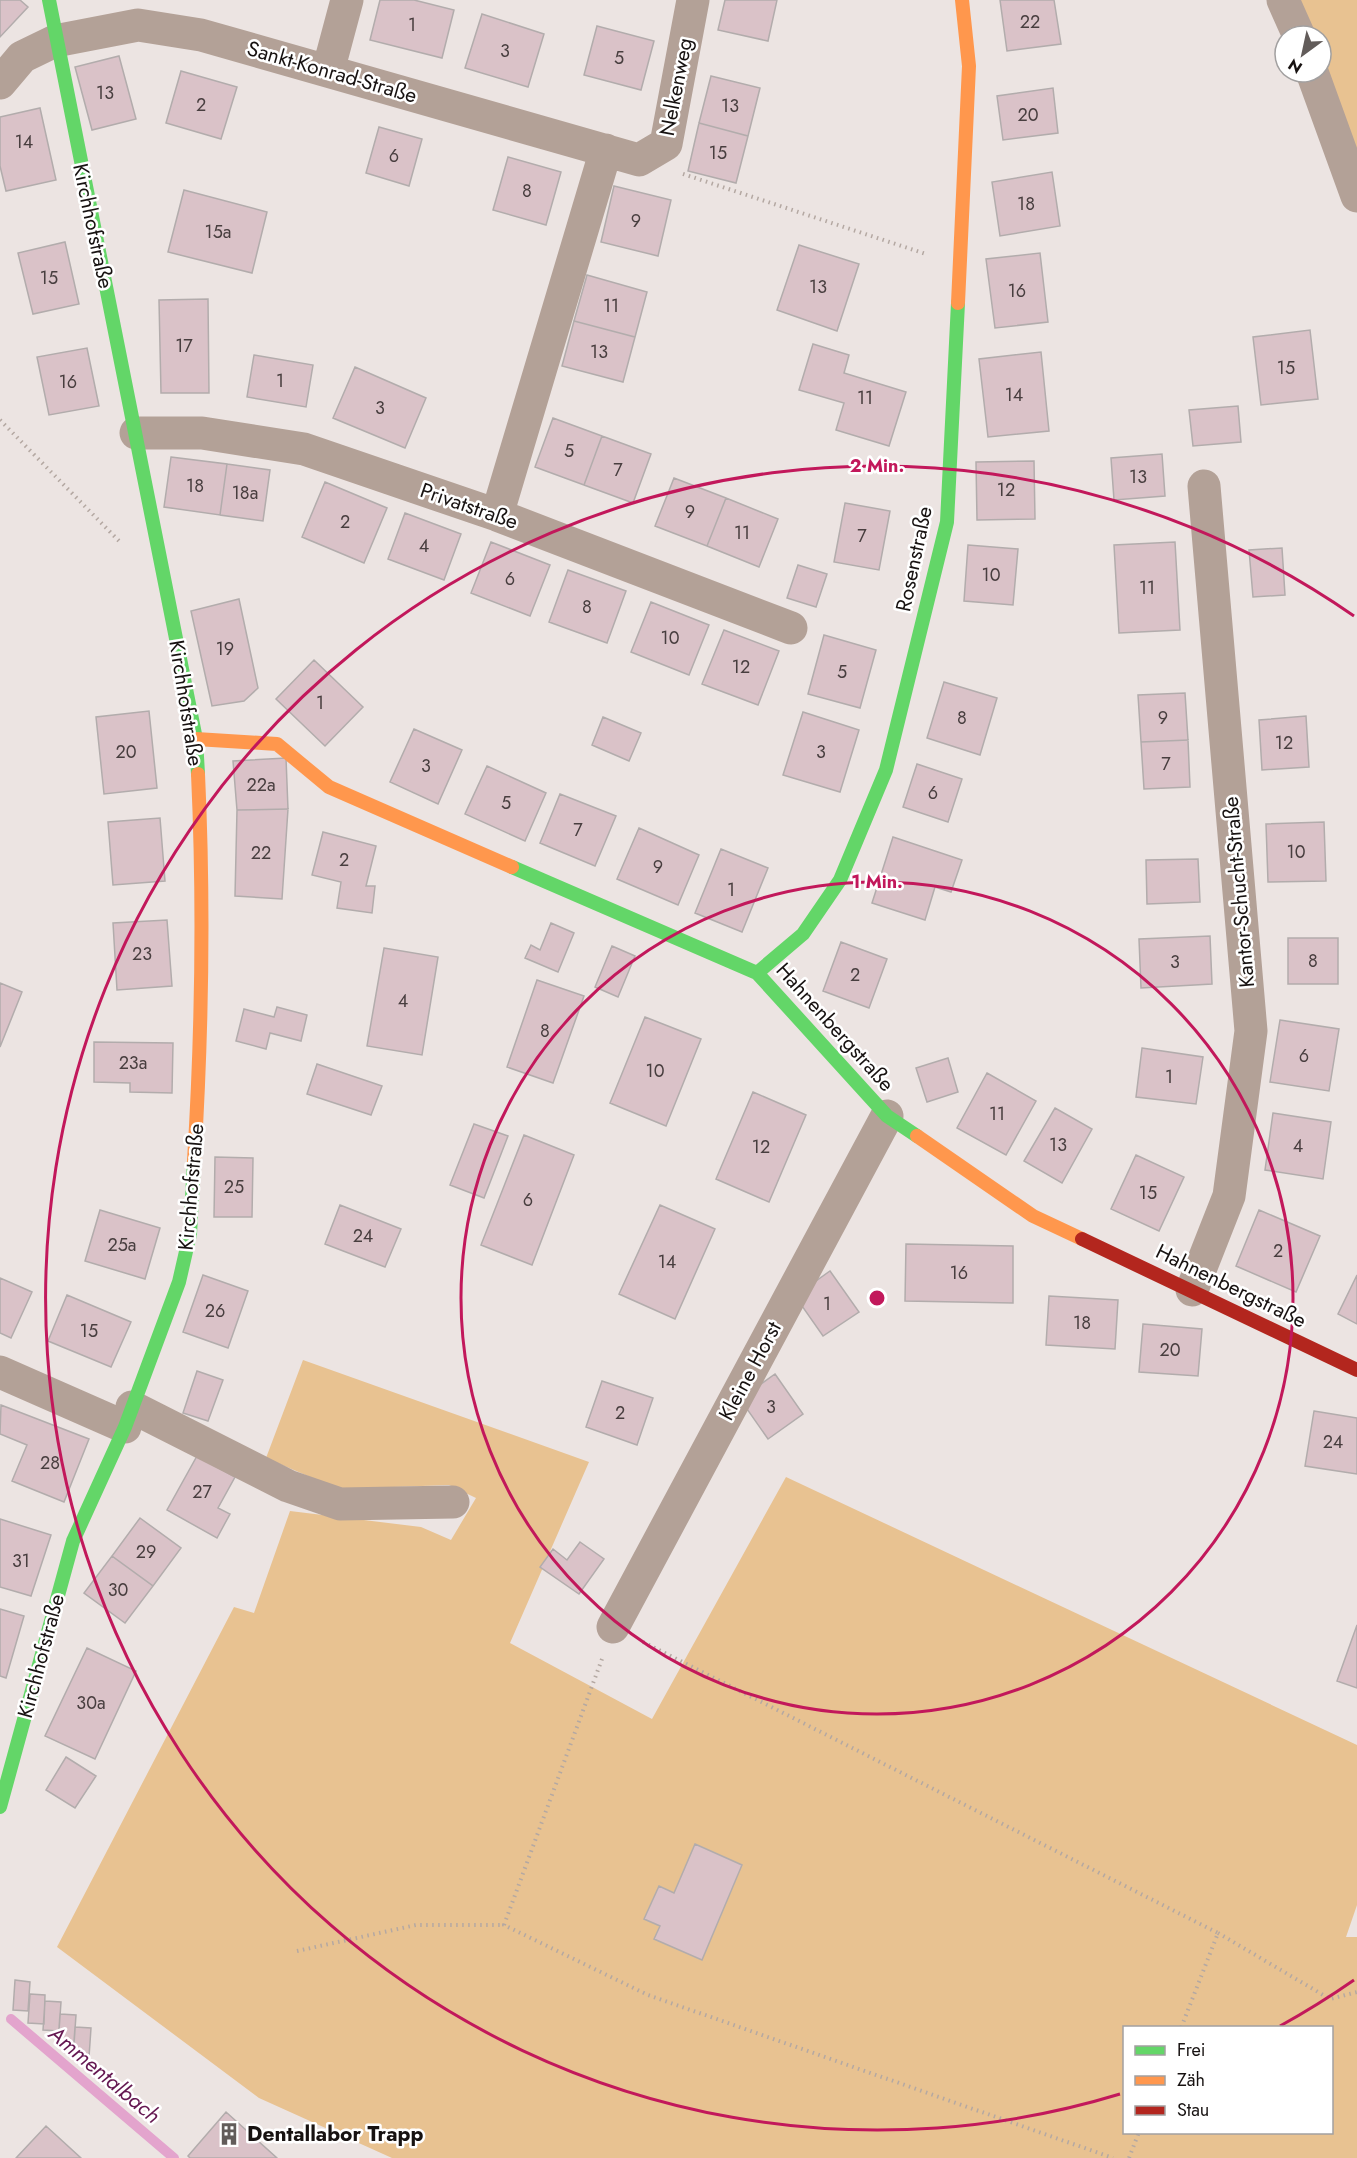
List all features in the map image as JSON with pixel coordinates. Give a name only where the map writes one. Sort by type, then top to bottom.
[{"type":"street","name":"Kirchhofstraße","points":[[0,1807],[73,1541],[128,1417],[179,1282],[190,1234],[201,1049],[201,846],[196,739],[55,40],[49,0]]},
{"type":"street","points":[[328,71],[347,0]]},
{"type":"street","name":"Nelkenweg","points":[[639,160],[666,144],[693,0]]},
{"type":"street","name":"Rosenstraße","points":[[757,973],[803,934],[840,880],[886,770],[946,522],[969,66],[962,0]]},
{"type":"street","points":[[1283,0],[1294,24]]},
{"type":"street","name":"Sankt-Konrad-Straße","points":[[0,83],[22,57],[55,40],[138,25],[201,35],[639,160]]},
{"type":"street","points":[[1316,84],[1357,196]]},
{"type":"street","points":[[497,515],[606,150]]},
{"type":"street","name":"Privatstraße","points":[[136,433],[202,434],[304,449],[497,515],[791,628]]},
{"type":"street","name":"Kantor-Schucht-Straße","points":[[1192,1290],[1229,1196],[1251,1031],[1204,486]]},
{"type":"street","name":"Hahnenbergstraße","points":[[196,739],[277,744],[329,787],[757,973],[888,1116],[1033,1216],[1192,1290],[1357,1371]]},
{"type":"street","name":"Kleine Horst","points":[[613,1627],[888,1116]]},
{"type":"street","points":[[2,1377],[128,1417],[288,1486],[340,1504],[453,1502]]},
{"type":"path","points":[[639,160],[959,265]]},
{"type":"path","points":[[0,420],[122,544],[157,550]]},
{"type":"path","points":[[504,1925],[613,1627],[1218,1933],[1330,1999],[1357,1992]]},
{"type":"path","points":[[297,1951],[416,1925],[504,1925],[648,1995],[1113,2158]]},
{"type":"path","points":[[1182,2026],[1218,1933]]},
{"type":"path","points":[[1129,2158],[1139,2134]]},
{"type":"shaded area","points":[[1294,0],[1357,0],[1357,163],[1327,84],[1333,84],[1333,24],[1303,24]]},
{"type":"shaded area","points":[[303,1360],[589,1462],[510,1643],[652,1719],[786,1477],[1357,1745],[1357,1905],[1346,1937],[1357,1937],[1357,2158],[392,2158],[259,2098],[57,1947],[234,1607],[254,1613],[290,1511],[421,1527],[451,1540],[476,1498],[449,1485],[338,1489],[266,1458]]},
{"type":"building","points":[[0,0],[20,0],[28,7],[0,37]]},
{"type":"building","points":[[380,0],[414,0],[454,10],[442,58],[370,40]]},
{"type":"building","points":[[725,0],[777,0],[768,41],[718,30]]},
{"type":"building","points":[[1000,0],[1054,0],[1061,44],[1007,51]]},
{"type":"building","points":[[482,14],[544,34],[528,87],[465,68]]},
{"type":"building","points":[[597,26],[654,41],[641,90],[584,75]]},
{"type":"building","points":[[119,56],[136,119],[92,130],[75,67]]},
{"type":"building","points":[[181,71],[237,87],[221,139],[166,123]]},
{"type":"building","points":[[711,76],[760,88],[748,136],[699,123]]},
{"type":"building","points":[[1053,88],[1058,133],[1003,140],[997,96]]},
{"type":"building","points":[[40,108],[56,180],[6,191],[0,166],[0,117]]},
{"type":"building","points":[[699,123],[748,136],[736,183],[688,171]]},
{"type":"building","points":[[379,127],[422,139],[409,186],[366,173]]},
{"type":"building","points":[[508,157],[561,172],[546,225],[493,210]]},
{"type":"building","points":[[1052,172],[1060,226],[1000,236],[992,182]]},
{"type":"building","points":[[614,186],[671,200],[658,256],[601,242]]},
{"type":"building","points":[[184,190],[267,212],[252,273],[168,252]]},
{"type":"building","points":[[65,242],[79,304],[33,314],[18,253]]},
{"type":"building","points":[[799,245],[859,264],[837,331],[777,310]]},
{"type":"building","points":[[1040,253],[1048,322],[995,328],[986,259]]},
{"type":"building","points":[[587,275],[647,292],[635,337],[574,321]]},
{"type":"building","points":[[208,299],[209,393],[161,393],[159,300]]},
{"type":"building","points":[[574,321],[635,337],[623,382],[562,366]]},
{"type":"building","points":[[1310,330],[1318,399],[1261,405],[1253,337]]},
{"type":"building","points":[[813,344],[849,355],[844,373],[906,392],[889,446],[836,430],[844,403],[799,390]]},
{"type":"building","points":[[87,348],[99,406],[49,415],[37,357]]},
{"type":"building","points":[[1041,352],[1049,431],[988,437],[979,359]]},
{"type":"building","points":[[254,355],[313,365],[306,407],[247,397]]},
{"type":"building","points":[[355,367],[426,398],[405,448],[333,418]]},
{"type":"building","points":[[1238,406],[1241,442],[1193,446],[1189,410]]},
{"type":"building","points":[[553,418],[602,436],[584,485],[535,467]]},
{"type":"building","points":[[602,436],[651,454],[633,503],[584,485]]},
{"type":"building","points":[[1162,454],[1165,496],[1114,500],[1111,458]]},
{"type":"building","points":[[171,457],[227,464],[220,515],[164,507]]},
{"type":"building","points":[[1034,461],[1035,519],[977,520],[976,462]]},
{"type":"building","points":[[227,464],[270,470],[263,521],[220,515]]},
{"type":"building","points":[[674,478],[726,498],[707,546],[655,526]]},
{"type":"building","points":[[325,482],[387,508],[364,563],[302,537]]},
{"type":"building","points":[[726,498],[778,519],[759,567],[707,546]]},
{"type":"building","points":[[845,503],[890,511],[879,570],[834,562]]},
{"type":"building","points":[[405,513],[461,534],[444,580],[388,559]]},
{"type":"building","points":[[491,542],[550,565],[530,616],[471,593]]},
{"type":"building","points":[[1175,542],[1180,630],[1119,633],[1114,545]]},
{"type":"building","points":[[968,545],[1018,549],[1013,605],[964,601]]},
{"type":"building","points":[[1282,548],[1285,595],[1253,597],[1249,550]]},
{"type":"building","points":[[798,565],[827,574],[816,607],[787,598]]},
{"type":"building","points":[[568,570],[626,591],[607,643],[549,622]]},
{"type":"building","points":[[239,599],[258,688],[244,701],[212,706],[191,611]]},
{"type":"building","points":[[651,602],[709,625],[689,675],[631,652]]},
{"type":"building","points":[[724,630],[779,651],[758,705],[702,684]]},
{"type":"building","points":[[824,635],[876,650],[860,708],[808,694]]},
{"type":"building","points":[[314,660],[363,707],[325,746],[276,699]]},
{"type":"building","points":[[944,682],[997,698],[980,755],[927,738]]},
{"type":"building","points":[[1185,693],[1188,740],[1141,742],[1138,695]]},
{"type":"building","points":[[149,711],[157,788],[104,794],[96,717]]},
{"type":"building","points":[[803,712],[859,730],[840,792],[783,775]]},
{"type":"building","points":[[1306,716],[1309,767],[1262,770],[1259,720]]},
{"type":"building","points":[[603,717],[641,733],[629,761],[592,745]]},
{"type":"building","points":[[414,729],[462,750],[438,804],[390,782]]},
{"type":"building","points":[[1188,740],[1190,787],[1144,789],[1141,742]]},
{"type":"building","points":[[286,758],[288,809],[237,810],[233,761]]},
{"type":"building","points":[[917,764],[962,779],[948,822],[903,807]]},
{"type":"building","points":[[487,766],[546,793],[525,841],[465,814]]},
{"type":"building","points":[[560,794],[616,816],[595,866],[540,843]]},
{"type":"building","points":[[288,809],[282,899],[235,896],[237,810]]},
{"type":"building","points":[[160,818],[165,881],[113,885],[108,822]]},
{"type":"building","points":[[1324,822],[1326,881],[1268,882],[1266,824]]},
{"type":"building","points":[[639,828],[699,855],[678,905],[617,879]]},
{"type":"building","points":[[323,832],[376,846],[366,886],[375,886],[372,913],[337,908],[341,882],[312,875]]},
{"type":"building","points":[[893,837],[962,860],[951,892],[935,887],[925,920],[872,903]]},
{"type":"building","points":[[721,849],[768,868],[742,932],[695,913]]},
{"type":"building","points":[[1198,859],[1200,902],[1147,904],[1146,860]]},
{"type":"building","points":[[167,920],[172,986],[117,990],[113,923]]},
{"type":"building","points":[[551,923],[574,933],[558,972],[525,958],[531,945],[540,950]]},
{"type":"building","points":[[1210,936],[1212,984],[1141,988],[1139,939]]},
{"type":"building","points":[[1288,938],[1338,938],[1338,984],[1288,984]]},
{"type":"building","points":[[841,942],[887,959],[869,1008],[823,991]]},
{"type":"building","points":[[612,946],[635,956],[618,997],[595,987]]},
{"type":"building","points":[[384,948],[438,957],[422,1055],[367,1046]]},
{"type":"building","points":[[537,980],[584,996],[553,1083],[507,1067]]},
{"type":"building","points":[[0,983],[22,992],[0,1047]]},
{"type":"building","points":[[277,1007],[307,1015],[301,1041],[270,1033],[266,1049],[236,1041],[244,1009],[274,1017]]},
{"type":"building","points":[[645,1017],[701,1039],[666,1126],[610,1103]]},
{"type":"building","points":[[1280,1020],[1339,1029],[1329,1091],[1270,1082]]},
{"type":"building","points":[[94,1042],[173,1043],[172,1093],[130,1092],[130,1083],[94,1082]]},
{"type":"building","points":[[1142,1048],[1203,1057],[1196,1104],[1136,1097]]},
{"type":"building","points":[[948,1058],[958,1092],[927,1102],[916,1068]]},
{"type":"building","points":[[317,1064],[382,1086],[371,1115],[307,1094]]},
{"type":"building","points":[[987,1073],[1036,1101],[1006,1155],[957,1128]]},
{"type":"building","points":[[753,1092],[806,1115],[769,1202],[716,1179]]},
{"type":"building","points":[[1055,1108],[1092,1129],[1062,1183],[1024,1161]]},
{"type":"building","points":[[1273,1113],[1331,1122],[1323,1179],[1265,1170]]},
{"type":"building","points":[[474,1124],[508,1136],[484,1198],[450,1185]]},
{"type":"building","points":[[524,1135],[574,1155],[532,1265],[481,1245]]},
{"type":"building","points":[[1136,1155],[1184,1177],[1159,1231],[1111,1209]]},
{"type":"building","points":[[215,1157],[253,1158],[252,1217],[214,1217]]},
{"type":"building","points":[[340,1205],[401,1229],[385,1267],[325,1244]]},
{"type":"building","points":[[660,1205],[715,1229],[675,1319],[619,1294]]},
{"type":"building","points":[[100,1210],[160,1228],[145,1279],[85,1261]]},
{"type":"building","points":[[1259,1210],[1320,1236],[1296,1292],[1236,1266]]},
{"type":"building","points":[[906,1244],[1013,1246],[1013,1303],[905,1301]]},
{"type":"building","points":[[830,1271],[859,1312],[823,1336],[795,1296]]},
{"type":"building","points":[[203,1275],[248,1291],[228,1348],[183,1332]]},
{"type":"building","points":[[1357,1275],[1357,1324],[1338,1314]]},
{"type":"building","points":[[0,1278],[32,1292],[11,1338],[0,1333]]},
{"type":"building","points":[[67,1295],[131,1322],[111,1367],[48,1341]]},
{"type":"building","points":[[1049,1296],[1118,1300],[1115,1349],[1046,1345]]},
{"type":"building","points":[[1143,1324],[1202,1329],[1198,1376],[1139,1372]]},
{"type":"building","points":[[197,1371],[223,1380],[208,1421],[183,1413]]},
{"type":"building","points":[[775,1374],[803,1414],[768,1439],[740,1399]]},
{"type":"building","points":[[602,1381],[653,1398],[637,1445],[586,1427]]},
{"type":"building","points":[[1,1405],[89,1439],[64,1502],[12,1481],[27,1445],[0,1434]]},
{"type":"building","points":[[1314,1411],[1357,1418],[1357,1474],[1305,1466]]},
{"type":"building","points":[[197,1456],[235,1477],[218,1508],[230,1514],[217,1538],[167,1510]]},
{"type":"building","points":[[140,1518],[181,1548],[153,1586],[112,1556]]},
{"type":"building","points":[[0,1519],[51,1535],[31,1596],[0,1587]]},
{"type":"building","points":[[580,1542],[604,1559],[579,1594],[540,1567],[553,1549],[567,1560]]},
{"type":"building","points":[[112,1556],[153,1586],[125,1623],[84,1593]]},
{"type":"building","points":[[0,1609],[24,1616],[6,1678],[0,1676]]},
{"type":"building","points":[[1357,1625],[1357,1688],[1337,1681]]},
{"type":"building","points":[[87,1648],[136,1671],[95,1759],[45,1736]]},
{"type":"building","points":[[66,1757],[96,1776],[75,1808],[46,1790]]},
{"type":"building","points":[[695,1844],[742,1865],[702,1960],[654,1939],[660,1926],[644,1919],[659,1886],[674,1893]]},
{"type":"building","points":[[15,1980],[30,1982],[28,2011],[13,2010]]},
{"type":"building","points":[[30,1994],[45,1995],[44,2024],[28,2023]]},
{"type":"building","points":[[45,2001],[61,2002],[59,2031],[43,2030]]},
{"type":"building","points":[[60,2014],[76,2015],[74,2044],[58,2043]]},
{"type":"building","points":[[75,2027],[91,2028],[89,2057],[73,2056]]},
{"type":"building","name":"Dentallabor Trapp","points":[[226,2112],[277,2158],[190,2158],[188,2156]]},
{"type":"building","points":[[46,2126],[81,2158],[16,2158]]},
{"type":"waterway","name":"Ammentalbach","points":[[11,2019],[174,2158]]},
{"type":"traffic: fast","points":[[49,0],[196,739],[198,774]]},
{"type":"traffic: fast","points":[[757,973],[803,934],[840,880],[886,770],[947,522],[958,303]]},
{"type":"traffic: fast","points":[[512,867],[757,973],[887,1116],[917,1136]]},
{"type":"traffic: fast","points":[[0,1807],[73,1541],[125,1427],[179,1282],[190,1234],[194,1161]]},
{"type":"traffic: slow","points":[[958,303],[969,66],[962,0]]},
{"type":"traffic: slow","points":[[196,739],[277,744],[329,787],[512,867]]},
{"type":"traffic: slow","points":[[194,1161],[201,968],[198,774]]},
{"type":"traffic: slow","points":[[917,1136],[1033,1216],[1082,1239]]},
{"type":"traffic: jam","points":[[1082,1239],[1357,1370]]},
{"type":"place","name":"Dentallabor Trapp","points":[[229,2134]]}]
